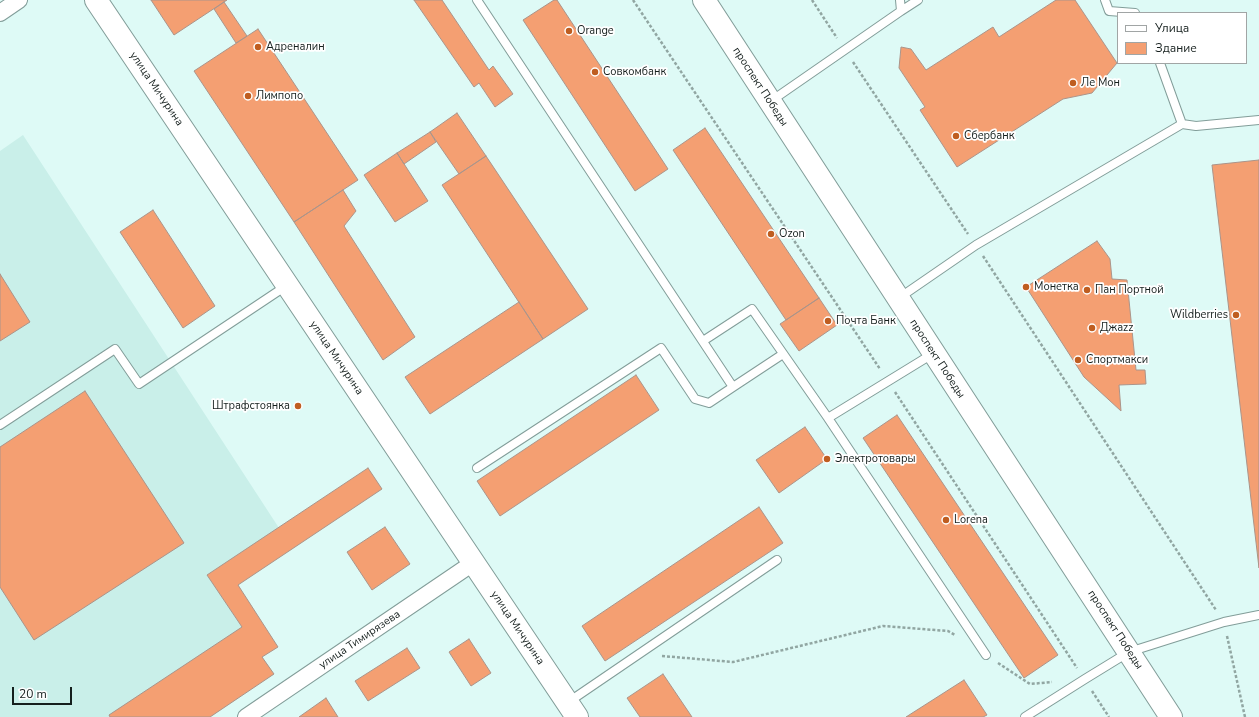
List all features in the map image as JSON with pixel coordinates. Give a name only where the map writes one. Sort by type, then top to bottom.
[{"type":"main road","name":"улица Мичурина","points":[[96,0],[572,710]]},
{"type":"main road","name":"проспект Победы","points":[[704,0],[1171,717]]},
{"type":"street","points":[[0,13],[19,0]]},
{"type":"street","name":"улица Тимирязева","points":[[246,717],[474,563]]},
{"type":"lane","points":[[477,0],[733,387]]},
{"type":"lane","points":[[900,0],[902,11]]},
{"type":"lane","points":[[770,102],[918,0]]},
{"type":"lane","points":[[1105,0],[1109,12],[1117,12]]},
{"type":"lane","points":[[1160,64],[1182,124]]},
{"type":"lane","points":[[898,299],[976,245],[1182,124],[1196,126],[1259,120]]},
{"type":"lane","points":[[0,425],[115,349],[139,384],[287,286]]},
{"type":"lane","points":[[703,342],[752,309],[828,418],[986,655]]},
{"type":"lane","points":[[477,468],[661,348],[696,398],[709,403],[783,354]]},
{"type":"lane","points":[[828,418],[934,353]]},
{"type":"lane","points":[[572,710],[777,560]]},
{"type":"lane","points":[[1025,717],[1129,652],[1224,622],[1259,615]]},
{"type":"path","points":[[634,0],[888,381],[1109,717]]},
{"type":"path","points":[[812,0],[976,245],[1224,622],[1245,717]]},
{"type":"path","points":[[658,656],[733,662],[883,626],[948,631]]},
{"type":"shaded area","points":[[23,135],[279,528],[207,575],[274,674],[210,717],[0,717],[0,151]]},
{"type":"building","points":[[151,0],[227,0],[174,35]]},
{"type":"building","points":[[414,0],[442,0],[489,70],[493,66],[513,94],[495,107],[479,83],[474,87]]},
{"type":"building","points":[[554,0],[557,0],[668,169],[635,191],[523,20]]},
{"type":"building","points":[[1056,0],[1075,0],[1117,63],[1092,93],[1063,99],[957,167],[920,110],[925,107],[899,68],[901,47],[911,49],[926,70],[993,27],[999,37]]},
{"type":"building","points":[[224,2],[247,36],[236,43],[214,9]]},
{"type":"building","points":[[258,29],[358,180],[294,222],[194,71]]},
{"type":"building","points":[[457,113],[486,156],[459,174],[430,132]]},
{"type":"building","points":[[705,128],[819,298],[786,320],[673,150]]},
{"type":"building","points":[[430,132],[436,142],[404,164],[397,153]]},
{"type":"building","points":[[397,153],[428,201],[395,222],[364,175]]},
{"type":"building","points":[[486,156],[588,309],[543,339],[442,185]]},
{"type":"building","points":[[1259,160],[1259,568],[1212,165]]},
{"type":"building","points":[[343,190],[356,211],[344,226],[415,337],[383,360],[294,222]]},
{"type":"building","points":[[153,210],[215,306],[183,328],[120,232]]},
{"type":"building","name":"Джаzz","points":[[1097,241],[1110,259],[1112,279],[1127,280],[1136,370],[1145,370],[1146,384],[1119,385],[1121,411],[1084,377],[1026,287]]},
{"type":"building","points":[[0,274],[30,322],[0,341]]},
{"type":"building","points":[[819,298],[837,325],[799,351],[780,324]]},
{"type":"building","points":[[519,302],[543,339],[430,414],[405,377]]},
{"type":"building","points":[[636,375],[659,410],[500,516],[477,481]]},
{"type":"building","points":[[85,391],[184,543],[34,640],[0,587],[0,447]]},
{"type":"building","points":[[897,415],[1058,655],[1024,678],[863,438]]},
{"type":"building","points":[[805,427],[827,459],[779,493],[756,460]]},
{"type":"building","points":[[368,468],[382,489],[238,585],[278,647],[262,657],[274,674],[210,717],[110,717],[109,715],[242,627],[207,575]]},
{"type":"building","points":[[759,507],[783,543],[605,661],[582,626]]},
{"type":"building","points":[[385,527],[410,564],[372,590],[347,552]]},
{"type":"building","points":[[469,639],[491,673],[471,686],[449,652]]},
{"type":"building","points":[[407,648],[420,668],[368,701],[355,681]]},
{"type":"building","points":[[663,674],[692,717],[640,717],[627,698]]},
{"type":"building","points":[[964,680],[987,715],[983,717],[906,717]]},
{"type":"building","points":[[326,698],[338,717],[299,717]]},
{"type":"place","name":"Orange","points":[[569,31]]},
{"type":"place","name":"Адреналин","points":[[258,47]]},
{"type":"place","name":"Совкомбанк","points":[[595,72]]},
{"type":"place","name":"Ле Мон","points":[[1073,83]]},
{"type":"place","name":"Лимпопо","points":[[248,96]]},
{"type":"place","name":"Сбербанк","points":[[956,136]]},
{"type":"place","name":"Ozon","points":[[771,234]]},
{"type":"place","name":"Монетка","points":[[1026,287]]},
{"type":"place","name":"Пан Портной","points":[[1087,290]]},
{"type":"place","name":"Wildberries","points":[[1236,315]]},
{"type":"place","name":"Почта Банк","points":[[828,321]]},
{"type":"place","name":"Джаzz","points":[[1092,328]]},
{"type":"place","name":"Спортмакси","points":[[1078,360]]},
{"type":"place","name":"Штрафстоянка","points":[[298,406]]},
{"type":"place","name":"Электротовары","points":[[827,459]]},
{"type":"place","name":"Lorena","points":[[946,520]]}]
